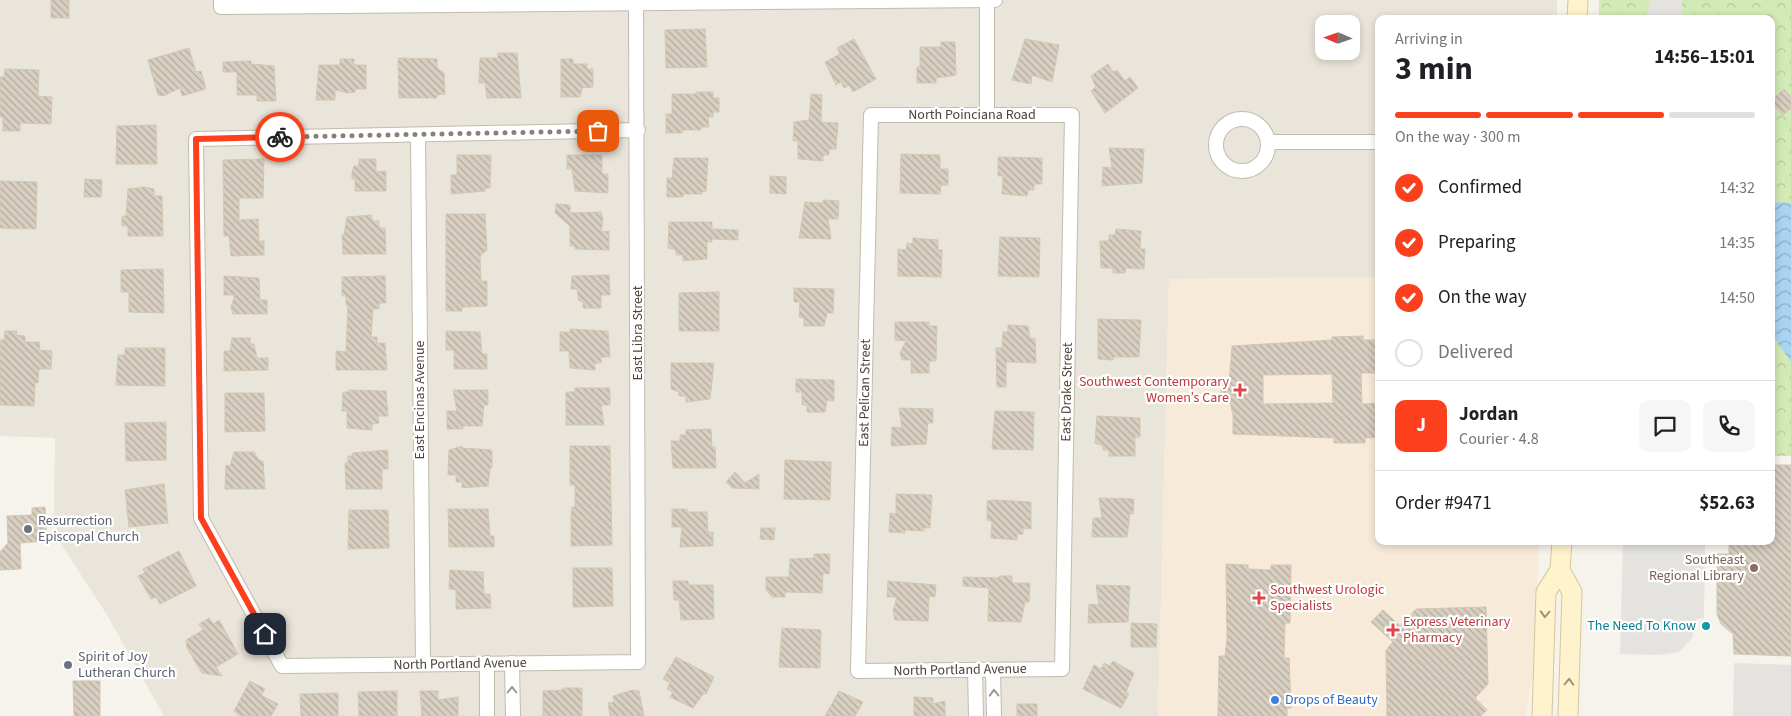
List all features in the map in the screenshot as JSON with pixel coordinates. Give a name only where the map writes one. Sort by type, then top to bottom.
[{"type":"main road","points":[[1577,15],[1578,0]]},
{"type":"main road","points":[[1542,716],[1546,592],[1560,570],[1562,545]]},
{"type":"main road","points":[[1560,570],[1572,592],[1568,716]]},
{"type":"street","points":[[987,0],[987,114]]},
{"type":"street","points":[[221,4],[478,2],[636,4],[748,1],[995,0]]},
{"type":"street","name":"East Libra Street","points":[[636,4],[638,130],[638,662]]},
{"type":"street","name":"North Poinciana Road","points":[[871,115],[1072,115]]},
{"type":"street","name":"East Pelican Street","points":[[858,671],[871,115]]},
{"type":"street","name":"East Drake Street","points":[[1062,668],[1072,115]]},
{"type":"street","points":[[418,135],[638,130]]},
{"type":"street","name":"North Portland Avenue","points":[[418,135],[196,139],[201,518],[282,666],[638,662]]},
{"type":"street","name":"East Encinas Avenue","points":[[418,135],[423,664]]},
{"type":"street","points":[[1269,142],[1375,142]]},
{"type":"street","points":[[512,663],[512,716]]},
{"type":"street","points":[[487,664],[487,716]]},
{"type":"street","name":"North Portland Avenue","points":[[858,671],[1062,668]]},
{"type":"street","points":[[975,670],[976,716]]},
{"type":"street","points":[[993,670],[994,716]]},
{"type":"shaded area","points":[[0,0],[1557,0],[1557,15],[1375,15],[1375,277],[1169,279],[1158,716],[164,716],[107,615],[59,541],[54,517],[55,438],[0,436]]},
{"type":"shaded area","points":[[1650,0],[1682,0],[1682,15],[1647,15]]},
{"type":"shaded area","points":[[1375,277],[1375,545],[1539,545],[1534,665],[1526,716],[1158,716],[1169,279]]},
{"type":"shaded area","points":[[1623,545],[1705,545],[1704,618],[1696,619],[1692,638],[1679,652],[1658,655],[1620,654]]},
{"type":"shaded area","points":[[1734,663],[1791,665],[1791,716],[1733,716]]},
{"type":"green space","points":[[1599,0],[1791,0],[1791,456],[1775,456],[1775,15],[1599,15]]},
{"type":"water","points":[[1775,202],[1791,203],[1791,362],[1775,339]]},
{"type":"building","points":[[51,0],[69,0],[69,18],[51,18]]},
{"type":"building","points":[[705,29],[707,67],[666,68],[665,30]]},
{"type":"building","points":[[854,39],[876,79],[853,92],[849,85],[844,88],[841,82],[836,85],[825,62],[840,54],[837,48]]},
{"type":"building","points":[[1025,39],[1059,45],[1052,82],[1032,75],[1031,84],[1012,80]]},
{"type":"building","points":[[941,42],[955,42],[956,75],[936,78],[936,83],[917,83],[917,67],[920,67],[920,47],[941,47]]},
{"type":"building","points":[[189,48],[196,72],[201,71],[206,89],[182,96],[180,88],[163,96],[158,95],[148,60]]},
{"type":"building","points":[[498,53],[517,53],[521,98],[487,98],[485,83],[479,83],[480,58],[498,58]]},
{"type":"building","points":[[398,58],[437,59],[437,68],[444,73],[445,94],[437,95],[437,98],[399,98]]},
{"type":"building","points":[[340,59],[354,59],[354,65],[366,65],[366,89],[355,89],[355,92],[348,93],[335,90],[335,100],[316,100],[319,65],[340,65]]},
{"type":"building","points":[[561,59],[573,59],[573,64],[587,64],[587,69],[593,69],[593,87],[582,88],[580,97],[561,97]]},
{"type":"building","points":[[251,61],[251,64],[274,66],[276,101],[257,101],[257,95],[237,95],[237,72],[223,72],[223,62]]},
{"type":"building","points":[[1108,64],[1113,72],[1117,70],[1125,81],[1130,77],[1138,88],[1105,113],[1091,91],[1096,87],[1091,76]]},
{"type":"building","points":[[5,69],[39,70],[38,96],[52,97],[51,124],[20,123],[20,131],[3,131],[3,117],[0,117],[0,77],[4,77]]},
{"type":"building","points":[[1784,89],[1791,97],[1791,108],[1783,115],[1775,106],[1775,97]]},
{"type":"building","points":[[696,92],[713,92],[713,98],[719,98],[719,112],[713,112],[713,117],[708,117],[709,127],[701,127],[701,130],[682,130],[682,133],[666,133],[666,114],[672,114],[672,94],[696,94]]},
{"type":"building","points":[[811,94],[822,95],[821,122],[838,123],[836,149],[829,149],[829,155],[823,155],[823,161],[798,159],[798,141],[793,141],[794,122],[809,120]]},
{"type":"building","points":[[156,125],[157,164],[116,164],[117,126]]},
{"type":"building","points":[[1109,148],[1144,149],[1142,183],[1102,186],[1103,167],[1112,168]]},
{"type":"building","points":[[901,154],[940,155],[940,169],[948,169],[948,185],[941,185],[940,194],[900,193]]},
{"type":"building","points":[[457,155],[491,155],[490,188],[485,188],[485,191],[451,194],[451,175],[457,175]]},
{"type":"building","points":[[567,155],[602,155],[602,174],[608,174],[608,193],[575,191],[572,169],[567,169]]},
{"type":"building","points":[[998,157],[1042,158],[1042,184],[1034,184],[1034,190],[1028,190],[1027,196],[1002,194],[1003,176],[998,176]]},
{"type":"building","points":[[674,158],[708,158],[706,191],[702,192],[702,194],[683,194],[683,197],[667,197],[667,178],[672,178]]},
{"type":"building","points":[[264,159],[263,198],[239,198],[239,220],[258,219],[259,241],[264,241],[264,255],[231,256],[229,236],[224,236],[223,160]]},
{"type":"building","points":[[359,159],[376,159],[376,172],[386,171],[386,191],[355,191],[355,179],[352,179],[352,172],[354,166],[359,166]]},
{"type":"building","points":[[770,176],[786,177],[786,194],[770,193]]},
{"type":"building","points":[[85,179],[102,180],[101,197],[84,197]]},
{"type":"building","points":[[0,181],[37,182],[36,229],[0,228]]},
{"type":"building","points":[[144,187],[154,189],[154,196],[162,196],[163,236],[128,236],[128,226],[122,226],[122,216],[126,216],[128,189]]},
{"type":"building","points":[[823,200],[839,201],[838,219],[828,219],[831,239],[799,238],[805,202],[823,203]]},
{"type":"building","points":[[556,204],[570,205],[570,213],[601,212],[603,219],[601,232],[609,231],[609,250],[575,249],[575,246],[570,246],[570,226],[555,213]]},
{"type":"building","points":[[446,214],[485,214],[487,250],[480,256],[481,281],[487,281],[487,306],[462,307],[462,311],[446,311]]},
{"type":"building","points":[[372,215],[372,221],[379,221],[379,228],[385,228],[386,254],[343,254],[342,235],[344,235],[347,217]]},
{"type":"building","points":[[669,222],[712,222],[712,229],[738,230],[738,240],[712,239],[712,242],[707,242],[707,259],[683,261],[683,255],[676,255],[676,250],[668,248]]},
{"type":"building","points":[[1116,229],[1141,231],[1140,249],[1145,249],[1144,269],[1126,268],[1125,273],[1113,273],[1113,268],[1101,268],[1100,241],[1109,241],[1109,235],[1115,235]]},
{"type":"building","points":[[1000,237],[1040,238],[1039,277],[998,276]]},
{"type":"building","points":[[913,238],[938,240],[938,250],[942,250],[941,277],[898,276],[898,249],[906,250],[907,243],[913,244]]},
{"type":"building","points":[[163,269],[164,313],[129,312],[129,292],[121,292],[121,270]]},
{"type":"building","points":[[609,275],[610,295],[601,295],[601,308],[583,308],[583,301],[579,301],[577,289],[571,289],[572,276]]},
{"type":"building","points":[[224,276],[259,278],[260,300],[267,300],[267,314],[233,314],[231,307],[235,295],[224,295]]},
{"type":"building","points":[[385,276],[386,303],[379,303],[379,309],[373,309],[371,337],[377,337],[377,343],[385,343],[387,370],[336,370],[336,351],[346,352],[348,305],[346,305],[346,296],[342,296],[342,277]]},
{"type":"building","points":[[794,288],[834,289],[833,313],[827,313],[824,326],[804,326],[804,318],[799,317],[800,302],[794,302]]},
{"type":"building","points":[[719,292],[719,331],[679,331],[679,293]]},
{"type":"building","points":[[1098,319],[1141,320],[1139,357],[1114,357],[1113,360],[1098,359]]},
{"type":"building","points":[[895,322],[929,322],[929,326],[937,326],[936,361],[929,361],[929,373],[911,373],[911,360],[902,360],[900,353],[906,341],[895,340]]},
{"type":"building","points":[[1008,325],[1028,326],[1030,338],[1035,339],[1036,363],[1006,362],[1006,387],[997,387],[996,348],[1002,348],[1003,332],[1008,332]]},
{"type":"building","points":[[570,329],[608,331],[610,357],[601,357],[601,363],[595,363],[595,370],[570,368],[569,351],[560,351],[560,332],[570,332]]},
{"type":"building","points":[[5,331],[17,331],[16,335],[25,336],[25,342],[40,342],[39,350],[52,351],[51,369],[39,369],[38,383],[35,382],[34,406],[0,405],[0,340],[4,340]]},
{"type":"building","points":[[446,331],[480,332],[482,354],[487,354],[487,369],[454,369],[454,350],[446,350]]},
{"type":"building","points":[[1363,336],[1363,340],[1375,340],[1375,373],[1361,373],[1362,404],[1375,403],[1375,437],[1365,438],[1365,443],[1334,443],[1334,438],[1233,434],[1233,415],[1229,397],[1221,397],[1221,385],[1229,385],[1232,346],[1332,340],[1332,337]],"holes":[[[1332,374],[1333,403],[1263,404],[1263,375]]]},
{"type":"building","points":[[232,338],[250,338],[250,344],[254,344],[257,358],[268,358],[268,370],[224,371],[224,351],[230,351]]},
{"type":"building","points":[[125,348],[165,348],[165,386],[116,385],[118,355],[125,355]]},
{"type":"building","points":[[671,363],[714,363],[710,399],[686,402],[686,396],[679,396],[679,392],[671,389]]},
{"type":"building","points":[[796,379],[834,380],[834,401],[827,400],[825,412],[807,412],[807,405],[802,405],[802,392],[796,392]]},
{"type":"building","points":[[575,388],[610,388],[610,405],[601,405],[604,425],[566,425],[566,392],[575,392]]},
{"type":"building","points":[[348,390],[386,391],[388,416],[378,416],[379,423],[372,424],[372,430],[347,428],[347,411],[342,411],[343,392],[348,392]]},
{"type":"building","points":[[453,390],[488,390],[488,405],[484,405],[482,426],[463,426],[463,429],[447,429],[447,411],[457,411]]},
{"type":"building","points":[[225,393],[264,393],[265,431],[225,432]]},
{"type":"building","points":[[899,408],[933,409],[933,423],[928,423],[926,444],[891,446],[892,427],[902,428]]},
{"type":"building","points":[[995,411],[1034,412],[1033,450],[992,449]]},
{"type":"building","points":[[1097,416],[1140,418],[1140,437],[1135,437],[1135,456],[1109,456],[1109,450],[1103,450],[1103,446],[1095,443]]},
{"type":"building","points":[[166,422],[166,460],[126,461],[125,423]]},
{"type":"building","points":[[711,429],[712,447],[715,447],[716,468],[673,468],[671,441],[680,441],[680,435],[686,435],[686,430]]},
{"type":"building","points":[[462,446],[462,448],[492,450],[492,468],[490,468],[488,486],[462,488],[462,482],[456,482],[456,475],[448,475],[449,450]]},
{"type":"building","points":[[570,446],[610,446],[612,545],[571,546],[571,514],[572,507],[575,507],[575,485],[570,485]]},
{"type":"building","points":[[388,450],[388,469],[382,469],[382,489],[346,489],[345,463],[348,463],[348,456],[353,456],[352,453]]},
{"type":"building","points":[[234,452],[254,452],[259,460],[263,461],[265,489],[225,489],[226,465],[230,466]]},
{"type":"building","points":[[785,460],[831,462],[830,500],[784,499]]},
{"type":"building","name":"Southeast Regional Library","points":[[1775,465],[1791,465],[1791,656],[1734,654],[1733,634],[1721,624],[1717,614],[1717,554],[1729,554],[1729,545],[1775,545]]},
{"type":"building","points":[[735,472],[745,483],[759,474],[759,489],[732,488],[726,482]]},
{"type":"building","points":[[164,484],[168,523],[129,527],[125,490]]},
{"type":"building","points":[[896,494],[932,495],[930,528],[924,528],[924,531],[905,530],[905,533],[889,532],[890,513],[896,514]]},
{"type":"building","points":[[1099,498],[1134,499],[1133,514],[1130,513],[1127,537],[1092,537],[1093,518],[1102,518]]},
{"type":"building","points":[[987,501],[1031,502],[1031,529],[1023,528],[1023,534],[1017,534],[1017,540],[991,538],[992,521],[987,520]]},
{"type":"building","points":[[45,507],[47,541],[20,543],[21,569],[0,570],[0,552],[8,543],[7,516],[32,515],[32,508]]},
{"type":"building","points":[[448,509],[488,509],[490,536],[494,536],[494,547],[449,547]]},
{"type":"building","points":[[672,509],[687,509],[688,512],[707,512],[708,532],[713,532],[713,546],[680,547],[682,527],[672,527]]},
{"type":"building","points":[[349,510],[388,510],[389,548],[348,549]]},
{"type":"building","points":[[761,528],[775,528],[774,540],[760,539]]},
{"type":"building","points":[[179,551],[196,586],[160,604],[156,597],[151,599],[138,576],[145,573],[143,569]]},
{"type":"building","points":[[814,554],[830,554],[829,574],[823,573],[822,593],[785,592],[785,597],[772,597],[766,590],[766,577],[789,577],[790,559],[814,558]]},
{"type":"building","points":[[1226,564],[1248,565],[1248,569],[1271,570],[1271,565],[1291,565],[1290,623],[1285,623],[1284,658],[1289,658],[1291,708],[1287,708],[1287,716],[1218,716],[1219,656],[1225,656],[1227,638]]},
{"type":"building","points":[[573,568],[612,568],[613,606],[573,607]]},
{"type":"building","points":[[450,570],[483,572],[484,594],[490,594],[491,608],[456,609],[456,590],[449,589]]},
{"type":"building","points":[[999,576],[1012,576],[1012,583],[1030,583],[1029,602],[1025,602],[1021,622],[988,621],[989,588],[963,586],[963,577],[999,578]]},
{"type":"building","points":[[673,581],[688,581],[689,585],[713,585],[714,619],[681,620],[679,600],[674,600]]},
{"type":"building","points":[[888,581],[936,585],[935,597],[929,596],[928,621],[895,620],[893,611],[897,597],[887,597]]},
{"type":"building","points":[[1096,585],[1130,586],[1128,622],[1088,623],[1089,604],[1099,605]]},
{"type":"building","points":[[1486,607],[1488,684],[1475,698],[1487,710],[1481,716],[1387,716],[1386,650],[1393,642],[1371,622],[1383,610],[1400,626],[1416,609]]},
{"type":"building","points":[[209,618],[213,624],[219,620],[238,654],[216,667],[222,676],[202,673],[187,648],[186,640],[203,630],[199,624]]},
{"type":"building","points":[[1131,623],[1157,624],[1156,647],[1131,647]]},
{"type":"building","points":[[782,628],[821,630],[820,668],[779,667]]},
{"type":"building","points":[[676,657],[714,677],[706,694],[704,693],[693,708],[670,697],[673,692],[667,689],[670,683],[663,679]]},
{"type":"building","points":[[1113,661],[1134,673],[1126,692],[1129,694],[1121,708],[1083,689],[1094,665],[1101,669],[1104,663],[1110,666]]},
{"type":"building","points":[[73,681],[100,681],[100,716],[74,716]]},
{"type":"building","points":[[250,681],[265,689],[261,695],[278,704],[271,716],[240,716],[234,711]]},
{"type":"building","points":[[563,688],[582,688],[582,716],[543,716],[543,691],[563,690]]},
{"type":"building","points":[[633,690],[639,691],[644,716],[610,716],[608,703],[614,702],[613,696]]},
{"type":"building","points":[[397,691],[397,716],[359,716],[358,692]]},
{"type":"building","points":[[420,691],[438,691],[438,700],[458,697],[458,716],[422,716]]},
{"type":"building","points":[[839,691],[863,702],[855,716],[825,716]]},
{"type":"building","points":[[338,693],[338,716],[301,716],[300,694]]},
{"type":"building","points":[[914,697],[933,698],[933,704],[945,701],[945,716],[914,716]]},
{"type":"building","points":[[1017,704],[1037,704],[1037,716],[1017,716]]},
{"type":"way so far","points":[[280,137],[598,131]]},
{"type":"place","name":"Southwest Contemporary Women’s Care","points":[[1240,390]]},
{"type":"place","name":"Resurrection Episcopal Church","points":[[28,529]]},
{"type":"place","name":"Southeast Regional Library","points":[[1754,568]]},
{"type":"place","name":"Southwest Urologic Specialists","points":[[1259,598]]},
{"type":"place","name":"The Need To Know","points":[[1706,626]]},
{"type":"place","name":"Express Veterinary Pharmacy","points":[[1393,630]]},
{"type":"place","name":"Spirit of Joy Lutheran Church","points":[[68,665]]},
{"type":"place","name":"Drops of Beauty","points":[[1275,700]]},
{"type":"route","points":[[265,634],[201,518],[196,139],[280,137]]}]
